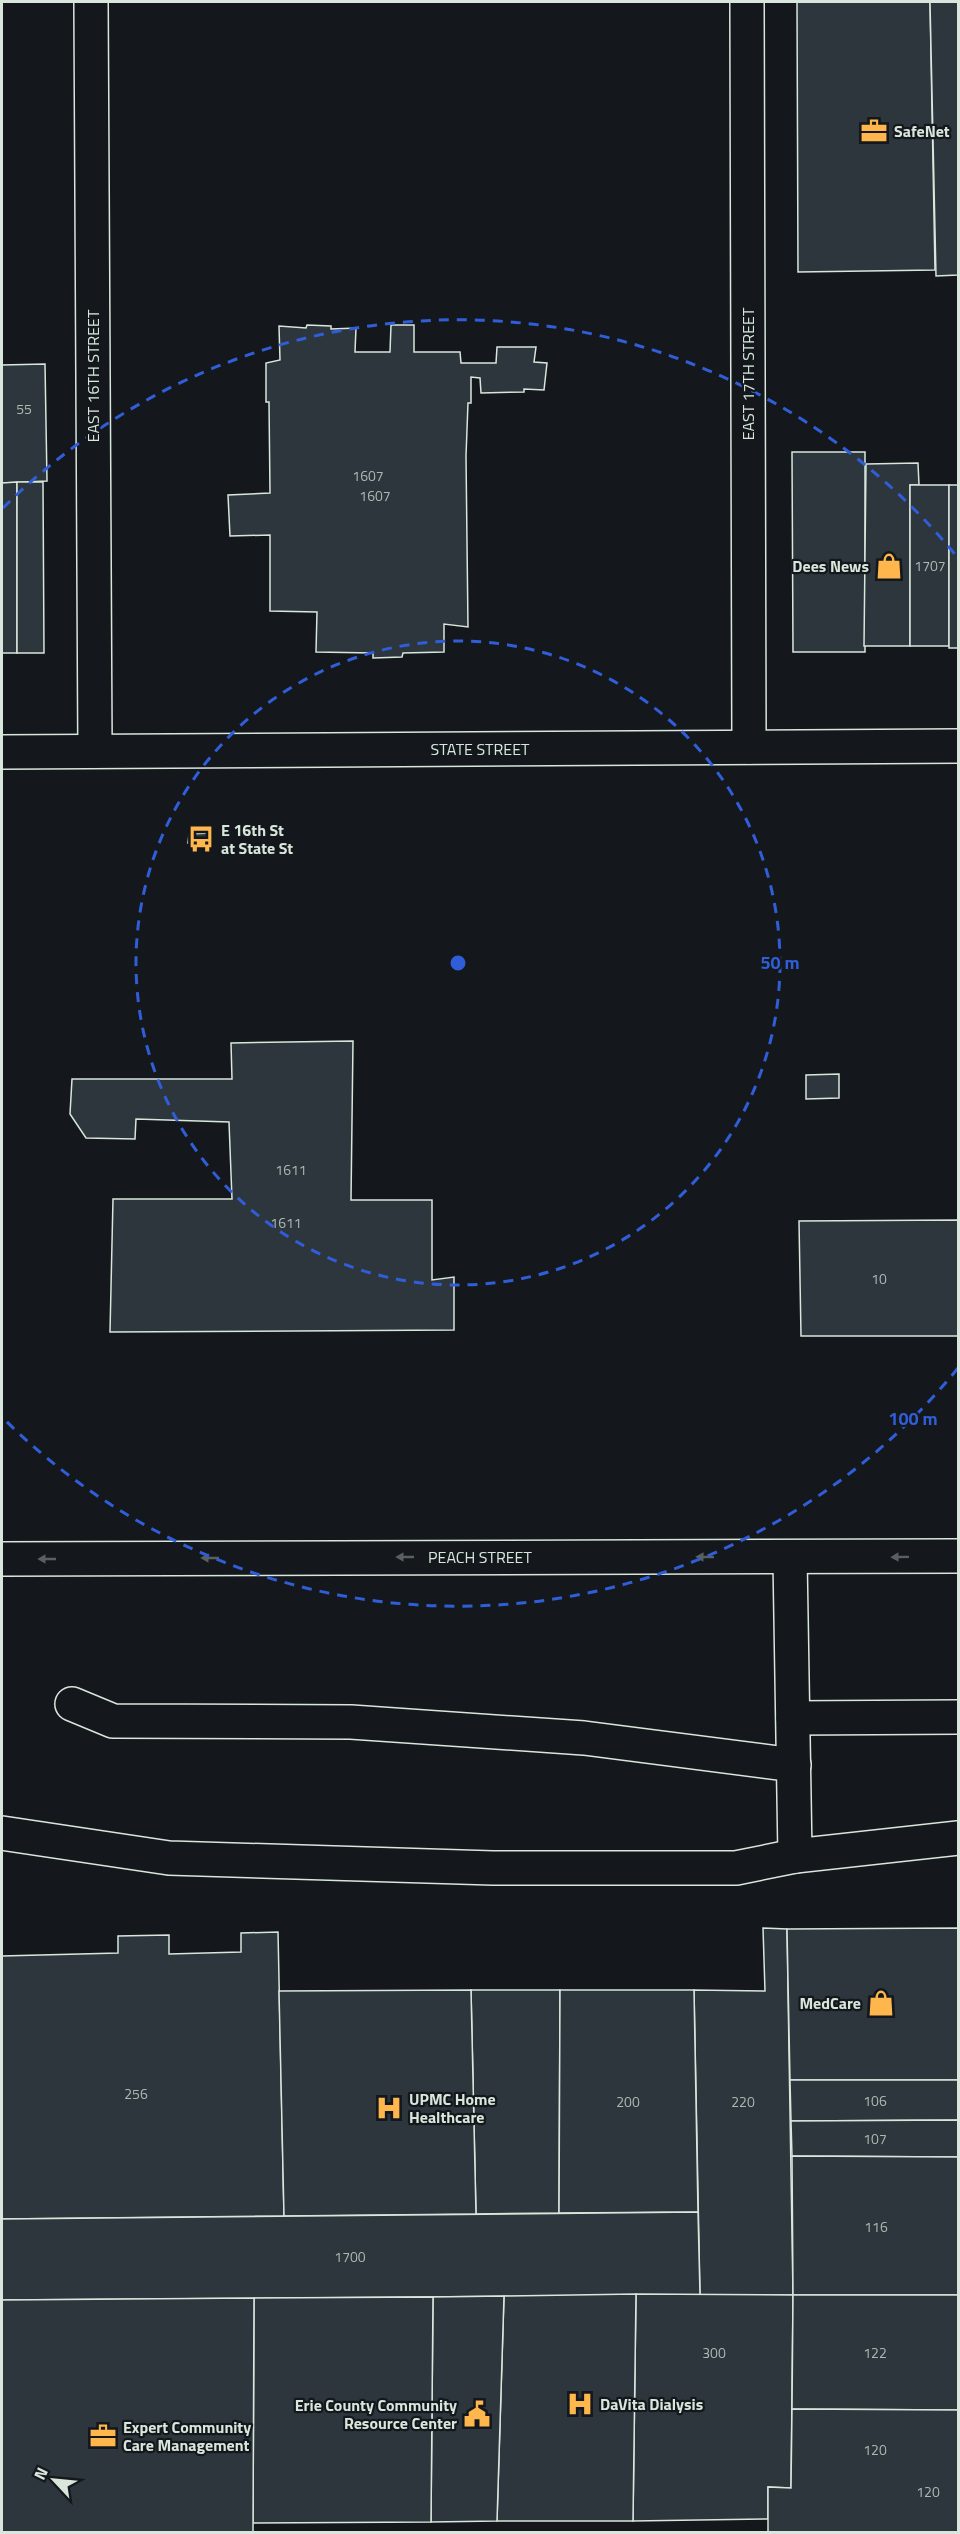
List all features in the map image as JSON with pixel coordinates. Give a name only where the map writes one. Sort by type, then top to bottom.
[{"type":"main road","name":"EAST 16TH STREET","points":[[91,2],[95,751]]},
{"type":"main road","name":"EAST 17TH STREET","points":[[747,2],[749,747]]},
{"type":"main road","name":"STATE STREET","points":[[2,752],[958,746]]},
{"type":"main road","name":"PEACH STREET","points":[[2,1559],[958,1556]]},
{"type":"main road","points":[[790,1558],[795,1856]]},
{"type":"main road","points":[[72,1704],[113,1721],[351,1722],[584,1738],[794,1765]]},
{"type":"main road","points":[[793,1718],[958,1717]]},
{"type":"main road","points":[[2,1833],[169,1858],[493,1868],[736,1868],[795,1856],[958,1838]]},
{"type":"building","points":[[797,2],[930,2],[935,270],[798,272]]},
{"type":"building","points":[[930,2],[958,2],[958,275],[936,276]]},
{"type":"building","points":[[307,325],[331,326],[331,329],[356,328],[355,352],[390,352],[391,325],[414,325],[414,352],[460,352],[461,363],[496,363],[497,347],[536,347],[534,362],[547,363],[544,390],[524,389],[524,392],[481,393],[480,378],[471,377],[466,456],[468,627],[444,624],[444,652],[403,653],[402,657],[373,658],[373,653],[316,652],[317,612],[270,611],[270,535],[230,536],[228,495],[270,493],[266,363],[280,360],[279,326],[306,328]]},
{"type":"building","points":[[45,364],[47,481],[2,483],[2,365]]},
{"type":"building","points":[[792,452],[865,452],[865,652],[793,652]]},
{"type":"building","points":[[918,463],[919,485],[910,485],[910,646],[864,646],[866,464]]},
{"type":"building","points":[[17,482],[17,653],[2,653],[2,483]]},
{"type":"building","points":[[17,482],[43,482],[44,653],[17,653]]},
{"type":"building","points":[[910,485],[949,485],[949,646],[910,646]]},
{"type":"building","points":[[949,485],[958,485],[958,648],[949,648]]},
{"type":"building","points":[[211,833],[211,843],[188,843],[189,834]]},
{"type":"building","points":[[353,1041],[351,1200],[432,1200],[432,1280],[454,1277],[454,1330],[110,1332],[113,1199],[232,1199],[229,1122],[136,1119],[135,1139],[86,1138],[70,1114],[72,1079],[232,1079],[231,1043]]},
{"type":"building","points":[[839,1074],[839,1098],[806,1099],[806,1075]]},
{"type":"building","points":[[958,1220],[958,1336],[801,1336],[799,1221]]},
{"type":"building","points":[[763,1928],[787,1929],[793,2295],[700,2295],[694,1990],[765,1991]]},
{"type":"building","points":[[958,1928],[958,2080],[790,2080],[787,1929]]},
{"type":"building","points":[[278,1932],[284,2216],[2,2219],[2,1956],[118,1953],[118,1936],[169,1935],[169,1954],[241,1952],[241,1933]]},
{"type":"building","points":[[471,1990],[560,1990],[559,2213],[476,2214]]},
{"type":"building","points":[[471,1990],[476,2214],[284,2216],[279,1991]]},
{"type":"building","points":[[560,1990],[694,1990],[698,2212],[559,2213]]},
{"type":"building","points":[[790,2080],[958,2080],[958,2120],[791,2121]]},
{"type":"building","points":[[958,2120],[958,2157],[792,2156],[791,2121]]},
{"type":"building","points":[[792,2156],[958,2157],[958,2295],[793,2295]]},
{"type":"building","points":[[698,2212],[700,2295],[2,2300],[2,2219]]},
{"type":"building","points":[[636,2294],[793,2295],[791,2488],[768,2487],[768,2519],[633,2521]]},
{"type":"building","points":[[636,2294],[633,2521],[497,2521],[504,2296]]},
{"type":"building","points":[[793,2295],[958,2295],[958,2410],[792,2409]]},
{"type":"building","points":[[504,2296],[497,2521],[431,2522],[433,2297]]},
{"type":"building","points":[[433,2297],[431,2522],[253,2523],[254,2298]]},
{"type":"building","points":[[254,2298],[253,2532],[2,2532],[2,2300]]},
{"type":"building","points":[[792,2409],[958,2410],[958,2532],[768,2532],[768,2487],[791,2488]]},
{"type":"place","name":"SafeNet","points":[[874,131]]},
{"type":"place","name":"Dees News","points":[[889,566]]},
{"type":"place","name":"E 16th St at State St","points":[[201,839]]},
{"type":"place","name":"MedCare","points":[[881,2003]]},
{"type":"place","name":"UPMC Home Healthcare","points":[[389,2108]]},
{"type":"place","name":"DaVita Dialysis","points":[[580,2404]]},
{"type":"place","name":"Erie County Community Resource Center","points":[[477,2414]]},
{"type":"place","name":"Expert Community Care Management","points":[[103,2436]]}]
